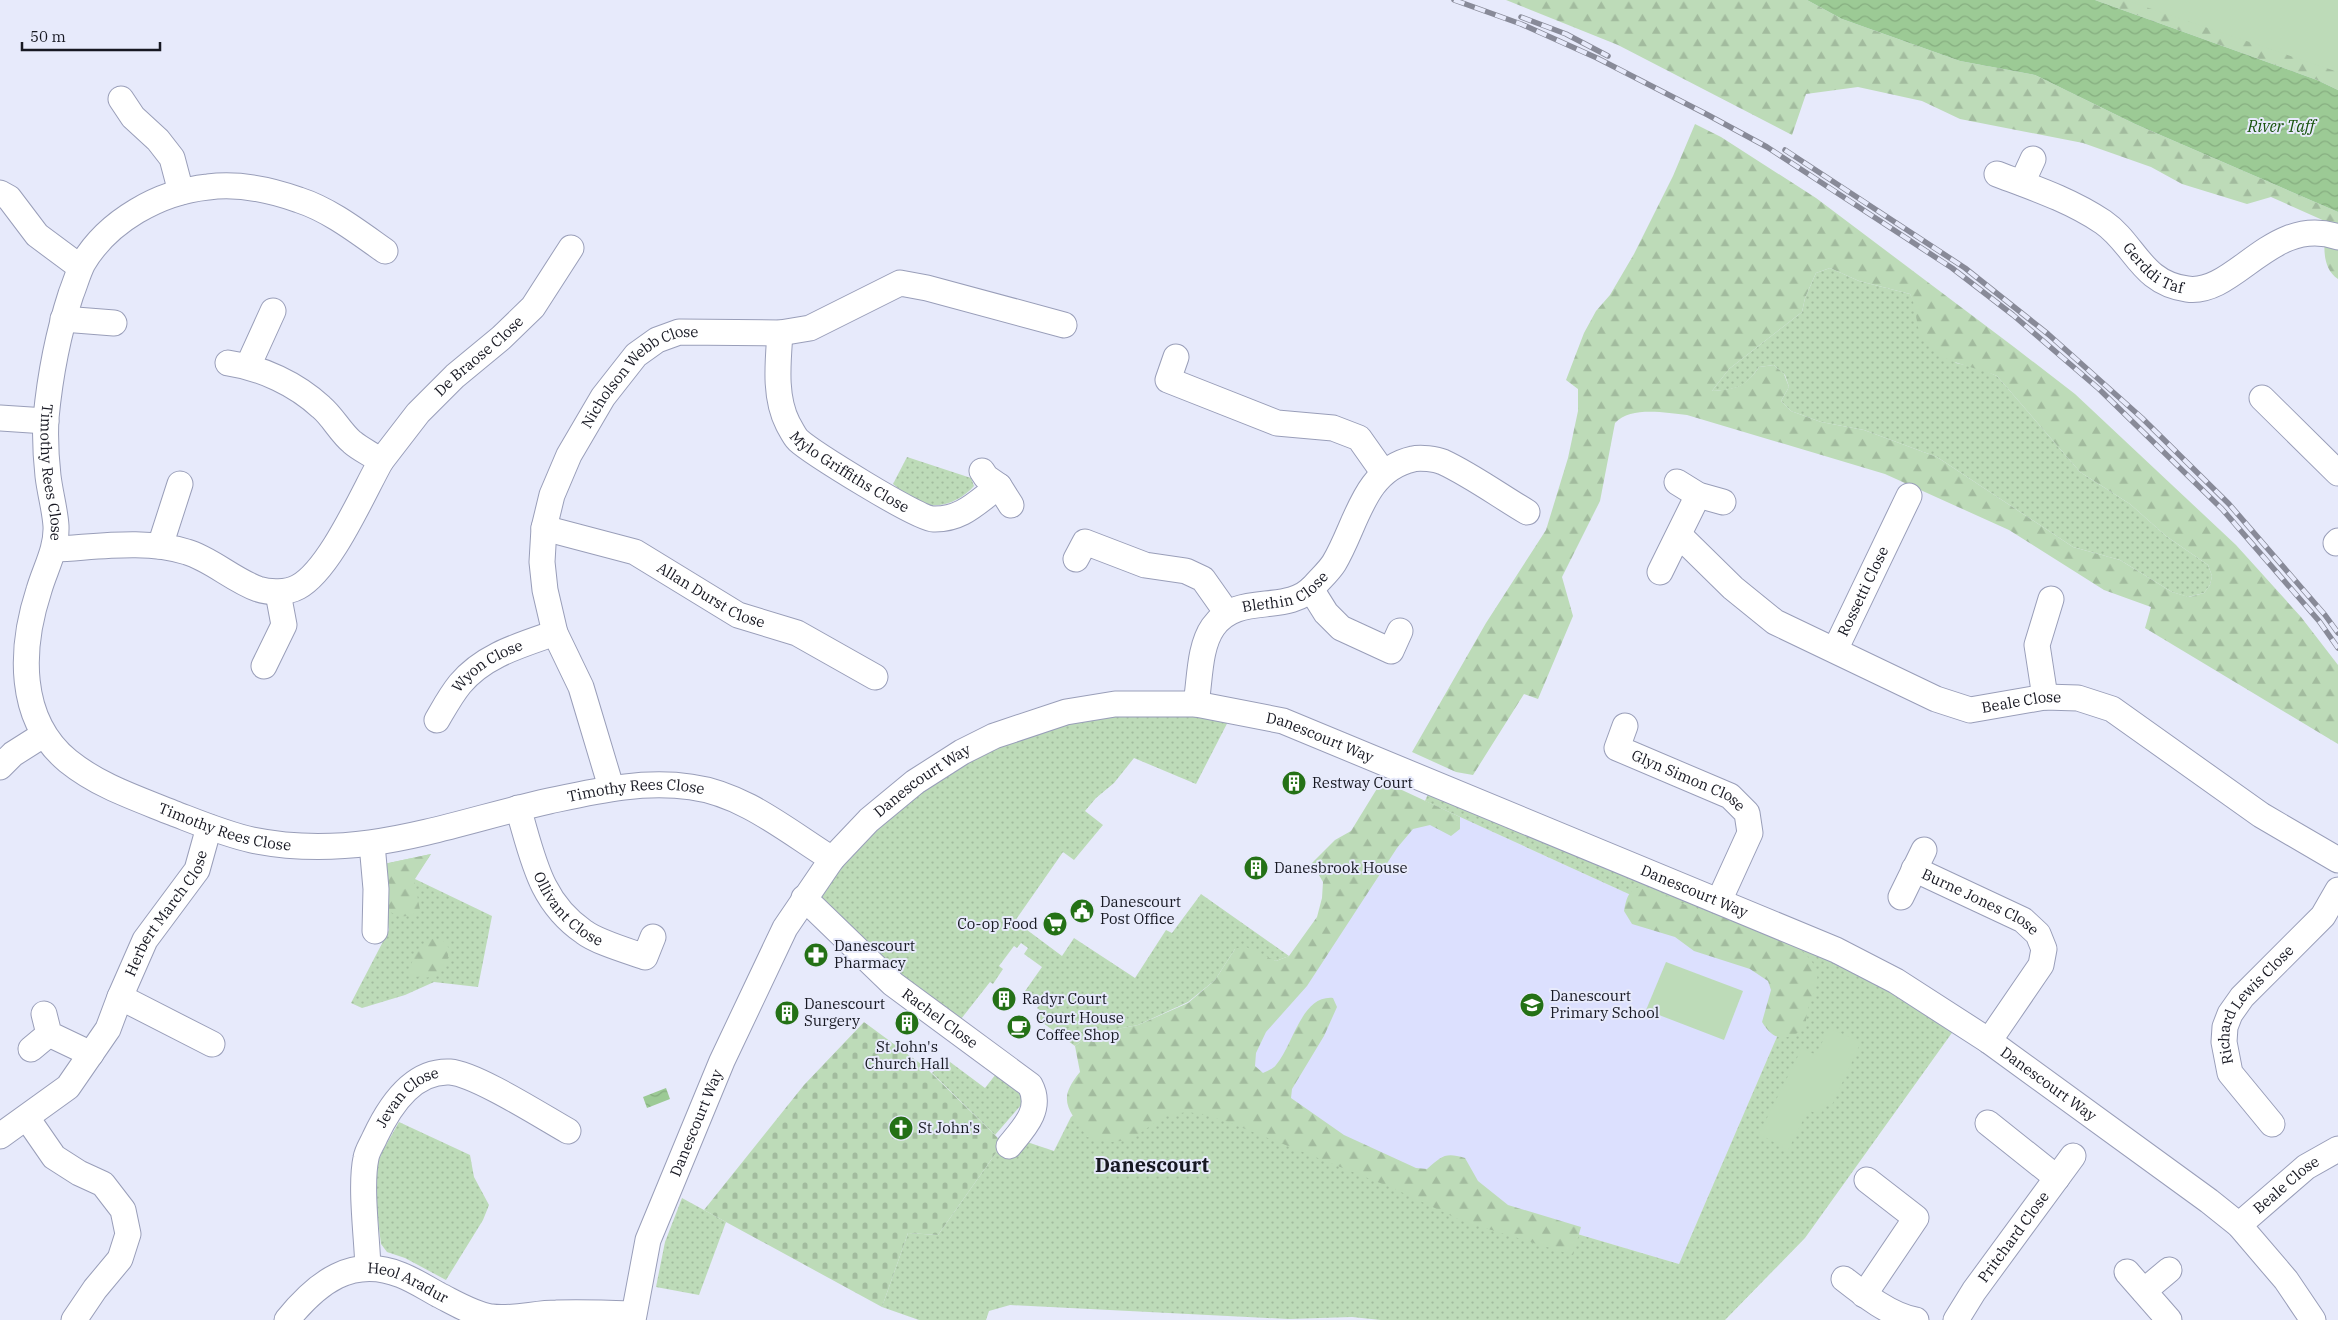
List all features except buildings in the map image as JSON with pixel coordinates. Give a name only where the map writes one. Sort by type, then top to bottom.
[{"type":"street","points":[[120,90],[133,117],[158,140],[172,158],[181,192]]},
{"type":"street","points":[[2022,183],[2033,159]]},
{"type":"street","name":"Gerddi Taf","points":[[1996,174],[2075,204],[2106,224],[2149,273],[2169,285],[2189,290],[2212,285],[2274,245],[2290,237],[2325,233],[2338,237]]},
{"type":"street","name":"Timothy Rees Close","points":[[386,251],[335,217],[301,200],[244,187],[209,186],[181,192],[149,204],[118,223],[96,244],[80,267],[63,319],[53,362],[46,421],[47,474],[56,526],[54,548],[39,588],[28,627],[25,670],[31,700],[43,734],[66,760],[100,784],[209,827],[252,840],[310,847],[372,844],[406,838],[518,808],[611,787],[662,784],[693,787],[718,793],[752,807],[832,858]]},
{"type":"street","points":[[0,193],[9,198],[37,235],[80,267]]},
{"type":"street","name":"De Braose Close","points":[[54,548],[160,546],[189,552],[259,590],[278,592],[298,587],[316,573],[334,548],[381,460],[418,413],[455,376],[501,338],[533,307],[571,248]]},
{"type":"street","name":"Nicholson Webb Close","points":[[611,787],[581,687],[555,634],[545,590],[542,562],[544,528],[552,495],[569,455],[603,397],[636,355],[657,340],[679,332],[780,333],[810,328],[900,283],[927,288],[1064,325]]},
{"type":"street","points":[[273,311],[238,365],[274,376],[304,394],[322,408],[352,442],[381,460]]},
{"type":"street","points":[[63,319],[114,323]]},
{"type":"street","name":"Mylo Griffiths Close","points":[[780,333],[777,374],[787,422],[798,439],[817,453],[910,511],[931,519],[960,516],[998,488]]},
{"type":"street","points":[[1176,357],[1168,380],[1277,423],[1333,428],[1359,438],[1383,472],[1414,458],[1441,461],[1500,508],[1527,512]]},
{"type":"street","points":[[2262,398],[2338,473]]},
{"type":"street","points":[[0,418],[46,421]]},
{"type":"street","name":"Blethin Close","points":[[1196,704],[1206,641],[1213,626],[1227,613],[1245,605],[1289,601],[1311,589],[1334,564],[1371,487],[1383,472]]},
{"type":"street","points":[[160,546],[180,484]]},
{"type":"street","points":[[1660,572],[1679,535],[1687,488],[1723,502]]},
{"type":"street","name":"Rossetti Close","points":[[1835,650],[1880,529],[1909,496]]},
{"type":"street","name":"Allan Durst Close","points":[[544,528],[635,552],[738,615],[797,632],[874,678]]},
{"type":"street","name":"Beale Close","points":[[1679,535],[1733,588],[1775,622],[1936,699],[1970,710],[2045,697],[2078,698],[2112,709],[2261,815],[2338,860]]},
{"type":"street","points":[[1076,559],[1085,542],[1144,565],[1186,570],[1203,579],[1227,613]]},
{"type":"street","points":[[1311,589],[1326,613],[1341,628],[1391,652],[1400,631]]},
{"type":"street","points":[[264,666],[284,625],[278,592]]},
{"type":"street","points":[[2045,697],[2037,645],[2051,599]]},
{"type":"street","name":"Wyon Close","points":[[437,720],[460,684],[480,666],[505,650],[555,634]]},
{"type":"street","name":"Danescourt Way","points":[[633,1317],[648,1240],[722,1061],[781,937],[804,898],[832,858],[869,820],[915,782],[994,736],[1074,710],[1116,704],[1196,704],[1284,721],[1844,954],[1896,982],[1988,1041],[2239,1224],[2286,1280],[2313,1320]]},
{"type":"street","name":"Glyn Simon Close","points":[[1626,726],[1617,748],[1730,796],[1747,813],[1750,833],[1719,901]]},
{"type":"street","points":[[0,767],[13,754],[43,734]]},
{"type":"street","name":"Ollivant Close","points":[[518,808],[532,861],[543,889],[561,912],[584,933],[644,957],[653,936]]},
{"type":"street","name":"Herbert March Close","points":[[0,1136],[68,1087],[108,1029],[145,940],[197,870],[209,827]]},
{"type":"street","points":[[372,844],[376,889],[375,931]]},
{"type":"street","name":"Burne Jones Close","points":[[1901,896],[1919,860],[2023,920],[2038,934],[2044,949],[2041,966],[1988,1041]]},
{"type":"street","name":"Richard Lewis Close","points":[[2272,1124],[2230,1073],[2224,1042],[2225,1027],[2230,1014],[2242,996],[2323,916],[2338,890]]},
{"type":"street","name":"Rachel Close","points":[[804,898],[893,984],[1030,1085],[1034,1093],[1035,1102],[1033,1130],[1009,1146]]},
{"type":"street","points":[[120,997],[212,1044]]},
{"type":"street","points":[[41,1032],[91,1054]]},
{"type":"street","name":"Jevan Close","points":[[368,1268],[364,1180],[366,1157],[382,1121],[396,1098],[415,1083],[430,1074],[451,1072],[479,1082],[568,1130]]},
{"type":"street","points":[[27,1118],[54,1157],[79,1173],[103,1184],[123,1210],[128,1234],[120,1259],[74,1320]]},
{"type":"street","points":[[1988,1123],[2057,1178]]},
{"type":"street","name":"Pritchard Close","points":[[1956,1320],[1974,1291],[2073,1156]]},
{"type":"street","name":"Beale Close","points":[[2239,1224],[2306,1167],[2334,1159]]},
{"type":"street","points":[[1864,1295],[1916,1218],[1867,1180]]},
{"type":"street","name":"Heol Aradur","points":[[287,1320],[306,1297],[326,1282],[346,1272],[368,1268],[401,1275],[462,1307],[490,1317],[555,1313],[633,1317]]},
{"type":"street","points":[[2144,1291],[2169,1270]]},
{"type":"street","points":[[2127,1272],[2169,1320]]},
{"type":"street","points":[[1844,1278],[1864,1295],[1884,1307],[1916,1320]]},
{"type":"shaded area","name":"Danescourt Primary School","points":[[1425,801],[1804,974],[1679,1264],[1472,1203],[1216,1082]]},
{"type":"green space","points":[[1506,0],[1807,0],[1842,19],[1960,61],[2035,75],[2135,124],[2338,212],[2338,279],[2328,268],[2326,261],[2324,245],[2327,222],[2271,197],[2247,204],[2182,184],[2151,167],[2083,143],[1960,119],[1922,101],[1858,87],[1806,94],[1792,135],[1618,45]]},
{"type":"green space","points":[[2095,0],[2239,0],[2338,43],[2338,90],[2317,80]]},
{"type":"green space","points":[[2125,0],[2338,0],[2338,72]]},
{"type":"green space","points":[[1695,124],[1721,137],[1816,198],[2075,394],[2236,545],[2301,617],[2338,665],[2338,744],[2145,628],[2151,607],[2104,590],[2009,530],[1885,474],[1687,415],[1639,412],[1630,414],[1615,423],[1600,501],[1562,577],[1573,616],[1538,699],[1524,694],[1473,775],[1456,772],[1412,752],[1486,623],[1546,530],[1568,458],[1578,411],[1578,389],[1566,380],[1584,333],[1596,311],[1610,295],[1634,254],[1673,176]],"holes":[[[1830,268],[1859,281],[1910,294],[1919,330],[1927,344],[1944,357],[1997,376],[2080,472],[2130,504],[2166,536],[2208,565],[2212,576],[2210,585],[2204,593],[2189,597],[2172,592],[2120,560],[2073,547],[1937,457],[1864,430],[1821,422],[1791,411],[1781,401],[1789,387],[1784,374],[1774,365],[1759,367],[1749,379],[1739,386],[1712,391],[1729,369],[1802,312],[1805,298],[1816,273]]]},
{"type":"green space","points":[[1830,268],[1859,281],[1910,294],[1916,305],[1917,318],[1956,363],[1979,368],[1997,376],[2080,472],[2130,504],[2166,536],[2208,565],[2212,576],[2210,585],[2204,593],[2188,597],[2172,592],[2120,560],[2073,547],[1937,457],[1864,430],[1821,422],[1791,411],[1781,401],[1789,387],[1785,375],[1774,365],[1759,367],[1744,384],[1727,390],[1712,391],[1729,369],[1802,312],[1805,298],[1816,273]]},
{"type":"green space","points":[[907,457],[971,478],[974,486],[962,496],[948,503],[932,505],[916,501],[893,484]]},
{"type":"green space","points":[[1234,710],[1196,784],[1134,758],[1114,783],[1096,798],[1085,811],[1103,825],[1074,860],[1063,852],[1015,921],[1062,956],[1074,938],[1135,978],[1166,930],[1172,933],[1201,894],[1289,956],[1276,961],[1235,949],[1215,980],[1188,1002],[1138,1025],[1091,1034],[1075,1046],[1036,1018],[1041,1011],[1037,1008],[1039,1006],[1023,994],[1042,967],[1024,954],[1028,948],[1021,943],[1017,948],[1014,946],[999,966],[1003,969],[993,984],[990,982],[954,1028],[804,898],[915,782],[1066,712]]},
{"type":"green space","points":[[1433,782],[1636,866],[1959,1023],[1805,1238],[1725,1320],[1381,1320],[1352,1317],[1289,1319],[1010,1305],[989,1311],[986,1320],[919,1320],[882,1307],[908,1233],[938,1235],[1003,1143],[1027,1142],[1054,1151],[1071,1117],[1085,1106],[1206,1075],[1472,1203],[1679,1264],[1804,974],[1425,801]]},
{"type":"green space","points":[[1389,784],[1460,817],[1460,829],[1451,836],[1430,825],[1413,829],[1397,848],[1307,986],[1266,1032],[1256,1053],[1255,1066],[1263,1073],[1275,1066],[1282,1057],[1305,1013],[1322,999],[1333,998],[1337,1007],[1324,1036],[1292,1089],[1291,1098],[1344,1135],[1416,1168],[1427,1169],[1440,1158],[1448,1155],[1465,1158],[1478,1181],[1508,1205],[1581,1227],[1573,1255],[1462,1221],[1395,1189],[1228,1122],[1205,1115],[1188,1112],[1166,1115],[1130,1140],[1111,1142],[1087,1137],[1068,1105],[1068,1090],[1080,1072],[1075,1046],[1091,1034],[1138,1025],[1188,1003],[1215,980],[1235,949],[1244,946],[1276,961],[1289,956],[1317,917],[1322,898],[1323,882],[1312,863],[1335,840],[1351,831],[1378,787]]},
{"type":"green space","points":[[431,854],[415,879],[492,916],[478,987],[434,982],[405,995],[362,1008],[351,1003],[389,930],[379,865]]},
{"type":"green space","points":[[431,854],[414,879],[420,910],[411,915],[399,916],[386,909],[379,865]]},
{"type":"green space","points":[[1642,886],[1681,903],[1779,937],[1810,959],[1817,973],[1817,983],[1808,1009],[1805,1029],[1792,1036],[1781,1038],[1772,1034],[1767,1029],[1762,1022],[1771,990],[1768,981],[1750,969],[1694,951],[1675,937],[1632,924],[1624,911],[1626,902],[1631,892]]},
{"type":"green space","points":[[430,938],[443,941],[449,948],[447,965],[431,977],[422,978],[411,974],[413,958]]},
{"type":"green space","points":[[1666,962],[1743,991],[1724,1040],[1646,1010]]},
{"type":"green space","points":[[864,1022],[925,1067],[1003,1143],[938,1235],[908,1233],[882,1307],[704,1210],[804,1085]]},
{"type":"green space","points":[[1829,1028],[1861,1042],[1832,1105],[1827,1103],[1820,1115],[1808,1110],[1788,1150],[1759,1134],[1802,1048],[1816,1055]]},
{"type":"green space","points":[[946,1059],[985,1088],[996,1074],[1021,1093],[1021,1105],[995,1135],[932,1073]]},
{"type":"green space","points":[[399,1122],[470,1155],[474,1177],[489,1205],[483,1220],[446,1280],[405,1258],[387,1252],[381,1244],[377,1212],[376,1168],[382,1152]]},
{"type":"green space","points":[[682,1198],[726,1222],[699,1295],[656,1287],[665,1242]]},
{"type":"water","name":"River Taff","points":[[1807,0],[2095,0],[2317,80],[2338,90],[2338,212],[2135,124],[2035,75],[1960,61],[1842,19]]},
{"type":"water","points":[[666,1088],[670,1099],[647,1108],[643,1097]]},
{"type":"railway","points":[[1454,0],[1521,24],[1597,58],[1708,115],[1767,147],[1952,268],[2013,315],[2099,389],[2222,509],[2319,621],[2338,648]]},
{"type":"railway","points":[[1521,17],[1566,34],[1608,56]]},
{"type":"railway","points":[[1785,150],[1965,268],[2048,334],[2142,418],[2229,504],[2325,615],[2338,633]]},
{"type":"place","name":"Restway Court","points":[[1294,783]]},
{"type":"place","name":"Danesbrook House","points":[[1256,868]]},
{"type":"place","name":"Danescourt Post Office","points":[[1082,911]]},
{"type":"place","name":"Co-op Food","points":[[1055,924]]},
{"type":"place","name":"Danescourt Pharmacy","points":[[816,955]]},
{"type":"place","name":"Radyr Court","points":[[1004,999]]},
{"type":"place","name":"Danescourt Primary School","points":[[1532,1005]]},
{"type":"place","name":"Danescourt Surgery","points":[[787,1013]]},
{"type":"place","name":"St John's Church Hall","points":[[907,1023]]},
{"type":"place","name":"Court House Coffee Shop","points":[[1019,1027]]},
{"type":"place","name":"St John's","points":[[901,1128]]},
{"type":"district","name":"Danescourt","points":[[1152,1165]]}]
